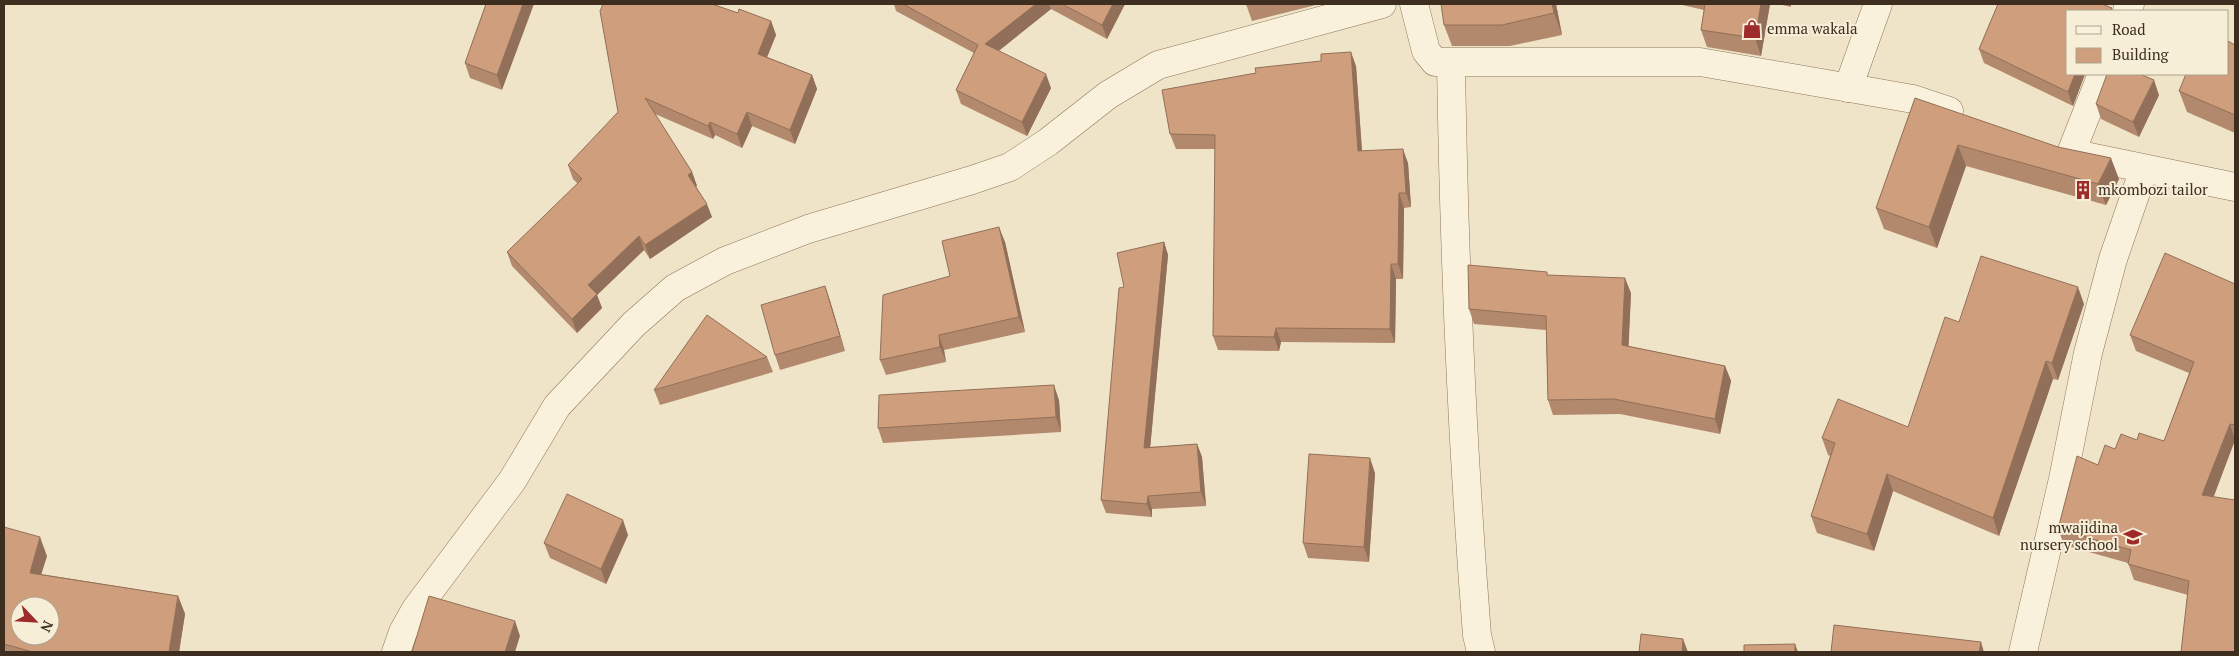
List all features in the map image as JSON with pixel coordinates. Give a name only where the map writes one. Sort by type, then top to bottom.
[{"type":"street","points":[[396,652],[403,632],[416,609],[512,481],[557,406],[634,324],[675,288],[725,261],[808,229],[972,180],[1010,166],[1048,142],[1108,95],[1158,65],[1382,4]]},
{"type":"street","points":[[1414,4],[1426,50],[1435,62],[1700,62],[1912,99],[1968,118]]},
{"type":"street","points":[[1848,88],[1878,4]]},
{"type":"street","points":[[1451,63],[1453,236],[1465,479],[1481,652]]},
{"type":"street","points":[[2071,153],[2102,75]]},
{"type":"street","points":[[2043,144],[2071,153],[2235,187]]},
{"type":"street","points":[[2023,652],[2063,479],[2088,353],[2113,258],[2144,169]]},
{"type":"building","points":[[486,4],[523,4],[497,75],[465,63]]},
{"type":"building","points":[[603,4],[712,4],[738,13],[739,9],[771,21],[758,54],[812,75],[790,130],[747,112],[737,134],[710,122],[708,126],[645,98],[692,172],[688,175],[707,204],[645,245],[639,236],[588,285],[597,294],[572,319],[507,252],[582,179],[568,165],[618,112],[600,11]]},
{"type":"building","points":[[903,4],[1036,4],[985,44],[1046,74],[1022,122],[956,90],[978,45]]},
{"type":"building","points":[[1062,4],[1113,4],[1102,25]]},
{"type":"building","points":[[1441,4],[1552,4],[1554,13],[1502,25],[1444,25]]},
{"type":"building","points":[[1705,4],[1761,4],[1755,38],[1701,30]]},
{"type":"building","points":[[1998,4],[2102,4],[2112,8],[2111,10],[2066,10],[2066,75],[2075,75],[2068,92],[1979,49]]},
{"type":"building","points":[[2229,42],[2235,45],[2235,115],[2179,91],[2186,75],[2229,75]]},
{"type":"building","points":[[1351,52],[1358,151],[1403,149],[1406,193],[1399,193],[1398,264],[1391,264],[1390,329],[1276,328],[1274,337],[1213,336],[1215,135],[1170,134],[1162,90],[1256,73],[1255,68],[1321,61],[1321,54]]},
{"type":"building","points":[[2107,75],[2142,75],[2154,80],[2133,122],[2096,104]]},
{"type":"building","points":[[1915,98],[2058,147],[2111,158],[2098,184],[1958,145],[1929,227],[1876,208]]},
{"type":"building","points":[[999,227],[1019,317],[939,335],[940,347],[880,360],[883,295],[950,276],[942,241]]},
{"type":"building","points":[[1164,242],[1144,448],[1197,444],[1201,492],[1148,496],[1147,504],[1101,500],[1119,288],[1124,287],[1117,253]]},
{"type":"building","points":[[2165,253],[2235,284],[2235,425],[2230,424],[2202,495],[2235,500],[2235,652],[2181,652],[2189,581],[2128,564],[2131,550],[2058,529],[2077,456],[2098,465],[2105,445],[2115,449],[2121,434],[2137,440],[2139,433],[2164,441],[2194,362],[2130,335]]},
{"type":"building","points":[[1981,256],[2078,287],[2052,363],[2046,361],[1993,518],[1887,474],[1867,534],[1811,516],[1835,443],[1822,438],[1838,399],[1908,427],[1945,317],[1959,322]]},
{"type":"building","points":[[1468,265],[1547,272],[1547,275],[1625,278],[1622,345],[1725,366],[1715,419],[1614,399],[1548,400],[1546,316],[1469,309]]},
{"type":"building","points":[[825,286],[840,336],[775,355],[761,305]]},
{"type":"building","points":[[707,315],[767,357],[654,390]]},
{"type":"building","points":[[1054,385],[1056,417],[878,428],[879,395]]},
{"type":"building","points":[[1309,454],[1370,458],[1364,547],[1303,543]]},
{"type":"building","points":[[567,494],[623,520],[601,569],[544,543]]},
{"type":"building","points":[[4,527],[40,537],[30,573],[178,596],[169,652],[33,652],[11,646],[60,646],[60,596],[10,596],[10,646],[4,644]]},
{"type":"building","points":[[429,596],[515,621],[505,652],[412,652]]},
{"type":"building","points":[[1834,625],[1981,642],[1979,652],[1831,652]]},
{"type":"building","points":[[1641,634],[1683,639],[1682,652],[1639,652]]},
{"type":"building","points":[[1795,644],[1795,652],[1744,652],[1744,645]]},
{"type":"place","name":"emma wakala","points":[[1752,29]]},
{"type":"place","name":"mkombozi tailor","points":[[2083,190]]},
{"type":"place","name":"mwajidina nursery school","points":[[2133,537]]}]
